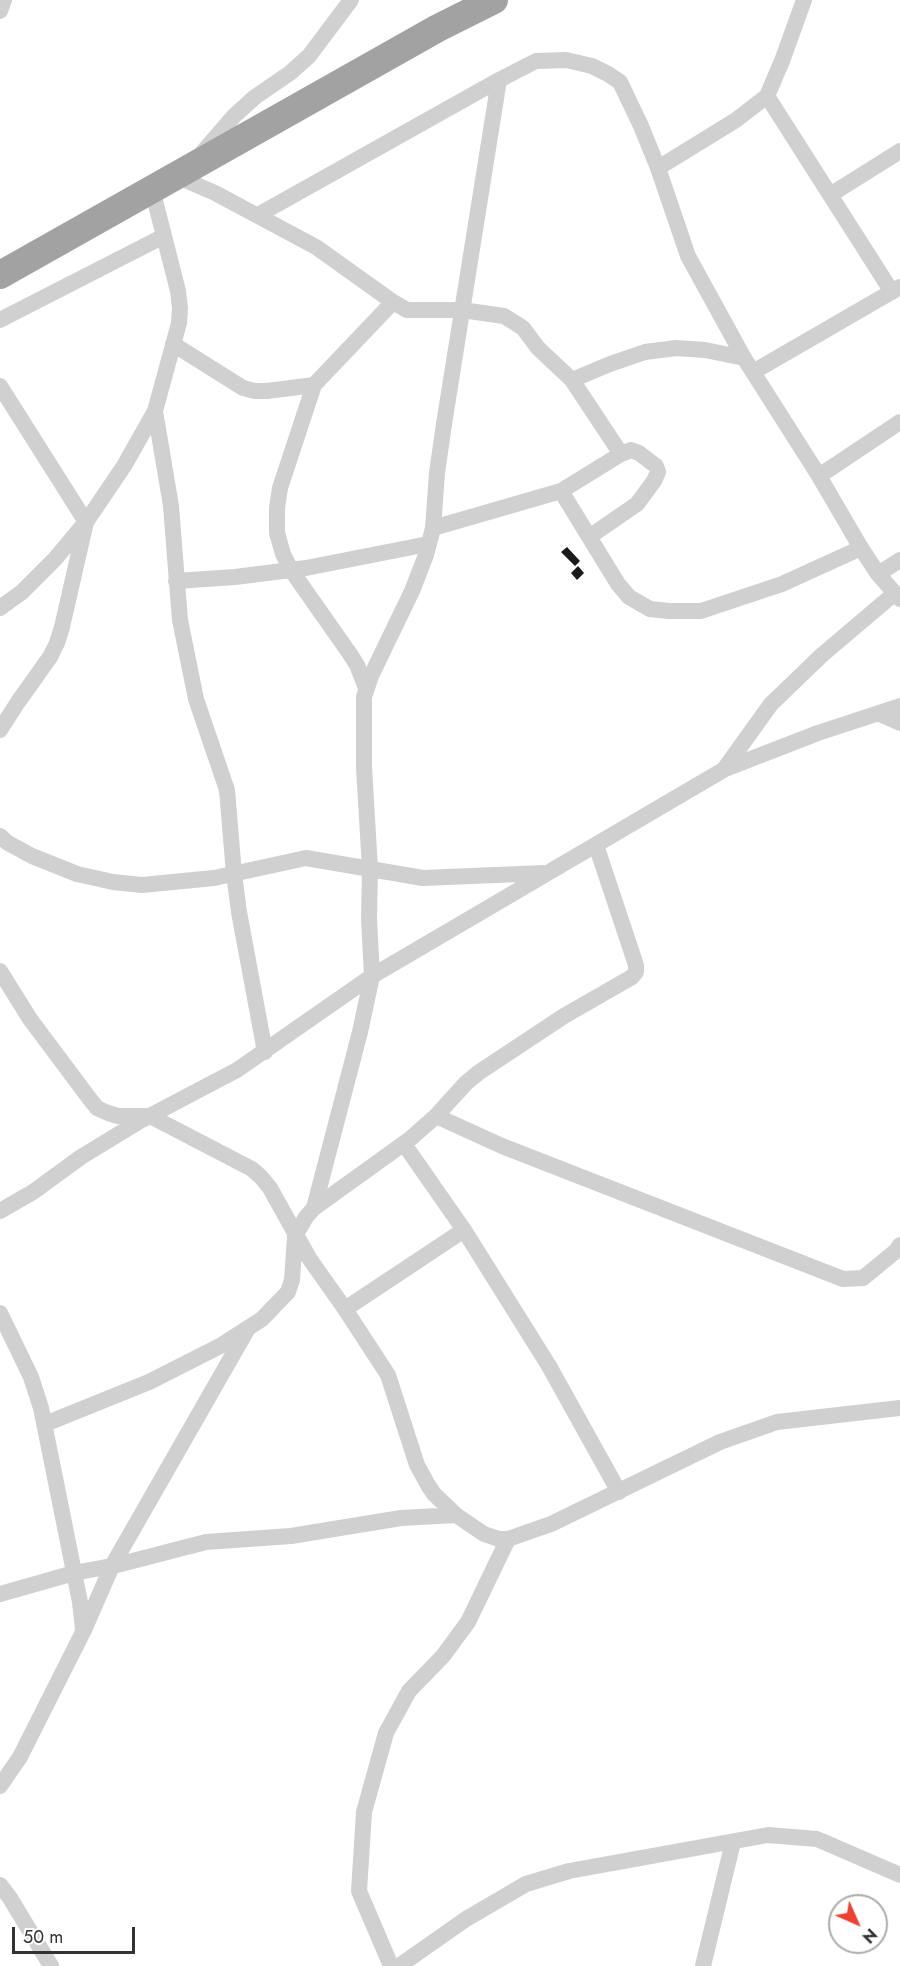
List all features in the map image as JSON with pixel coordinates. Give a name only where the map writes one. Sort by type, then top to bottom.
[{"type":"highway","points":[[0,275],[438,28],[494,0]]},
{"type":"street","points":[[0,11],[4,0]]},
{"type":"street","points":[[0,608],[22,592],[56,560],[86,522],[124,466],[155,411],[179,323],[178,291],[164,236],[173,177],[255,97],[309,56],[351,0]]},
{"type":"street","points":[[658,168],[736,120],[766,96],[782,61],[804,0]]},
{"type":"street","points":[[258,215],[536,61],[566,60],[592,66],[620,82],[658,168],[688,256],[748,365],[819,476],[861,548],[878,574],[897,596],[822,655],[771,704],[725,769]]},
{"type":"street","points":[[314,1208],[360,1032],[372,976],[363,705],[366,688],[412,591],[431,536],[437,473],[499,80]]},
{"type":"street","points":[[572,380],[645,352],[676,348],[696,350],[748,365],[896,290],[830,195],[766,96]]},
{"type":"street","points":[[830,195],[900,151]]},
{"type":"street","points":[[173,177],[215,193],[316,247],[407,310],[462,309],[504,316],[524,328],[538,348],[572,380],[621,454]]},
{"type":"street","points":[[0,321],[164,236]]},
{"type":"street","points":[[366,688],[357,665],[291,570],[283,554],[277,533],[277,508],[280,488],[314,385],[393,302]]},
{"type":"street","points":[[173,344],[243,388],[267,391],[314,385]]},
{"type":"street","points":[[0,386],[86,522],[57,643],[50,657],[0,730]]},
{"type":"street","points":[[155,411],[171,506],[180,620],[196,699],[229,801],[239,912],[265,1052]]},
{"type":"street","points":[[819,476],[900,422]]},
{"type":"street","points":[[176,581],[291,570],[431,536],[561,491],[621,454],[631,450],[639,453],[656,466],[658,472],[654,481],[637,504],[589,537]]},
{"type":"street","points":[[561,491],[618,584],[630,597],[650,609],[701,611],[782,584],[861,548]]},
{"type":"street","points":[[878,574],[900,560]]},
{"type":"street","points":[[0,1211],[33,1192],[81,1157],[265,1052],[372,976],[725,769],[818,733],[900,706]]},
{"type":"street","points":[[880,714],[900,723]]},
{"type":"street","points":[[0,836],[8,843],[41,860],[77,874],[113,882],[142,885],[214,878],[306,858],[430,879],[548,872]]},
{"type":"street","points":[[45,1424],[149,1382],[220,1346],[249,1327],[274,1307],[288,1292],[295,1236],[306,1216],[314,1208],[404,1144],[478,1073],[564,1016],[626,982],[636,972],[636,965],[596,845]]},
{"type":"street","points":[[0,971],[30,1019],[88,1098],[98,1108],[118,1116],[150,1116],[252,1170],[261,1177],[270,1188],[295,1236],[388,1375],[423,1478],[434,1494],[456,1515],[484,1534],[499,1539],[508,1539],[551,1524],[720,1442],[777,1422],[900,1408]]},
{"type":"street","points":[[435,1116],[512,1150],[843,1279],[862,1278],[896,1251],[900,1245]]},
{"type":"street","points":[[404,1144],[464,1230],[549,1366],[619,1492]]},
{"type":"street","points":[[345,1309],[464,1230]]},
{"type":"street","points":[[0,1312],[31,1377],[45,1424],[84,1630]]},
{"type":"street","points":[[0,1786],[20,1756],[84,1630],[112,1566],[249,1327]]},
{"type":"street","points":[[0,1594],[74,1573],[112,1566],[206,1542],[291,1536],[401,1518],[456,1515]]},
{"type":"street","points":[[391,1966],[359,1891],[364,1812],[373,1778],[386,1733],[409,1690],[443,1656],[468,1622],[508,1539]]},
{"type":"street","points":[[399,1966],[466,1919],[526,1884],[569,1871],[768,1835],[817,1839],[900,1875]]},
{"type":"street","points":[[703,1966],[733,1842]]},
{"type":"street","points":[[0,1885],[51,1966]]},
{"type":"building","points":[[567,547],[580,561],[575,566],[561,552]]},
{"type":"building","points":[[578,566],[584,573],[577,580],[571,573]]}]
